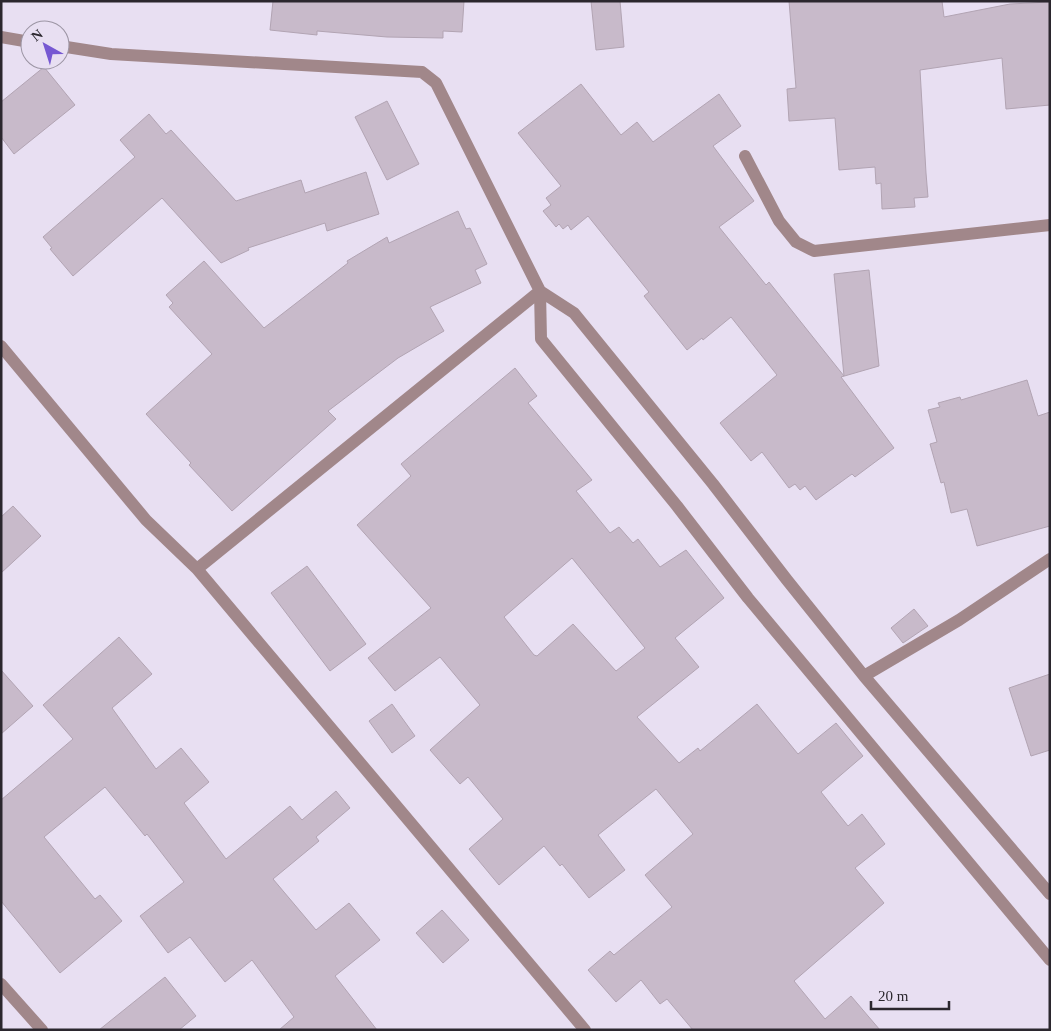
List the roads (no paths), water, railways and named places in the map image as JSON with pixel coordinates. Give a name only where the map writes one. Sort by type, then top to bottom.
[{"type":"street","points":[[1,37],[20,40]]},
{"type":"street","points":[[70,48],[111,54],[422,72],[436,83],[540,291],[541,339],[677,506],[748,598],[1050,960]]},
{"type":"street","points":[[745,156],[779,221],[796,242],[814,251],[1050,225]]},
{"type":"street","points":[[197,569],[540,291]]},
{"type":"street","points":[[540,291],[574,313],[713,484],[864,676],[1050,894]]},
{"type":"street","points":[[1,346],[146,520],[197,569],[585,1030]]},
{"type":"street","points":[[864,676],[959,620],[1050,559]]},
{"type":"street","points":[[1,984],[42,1030]]}]
